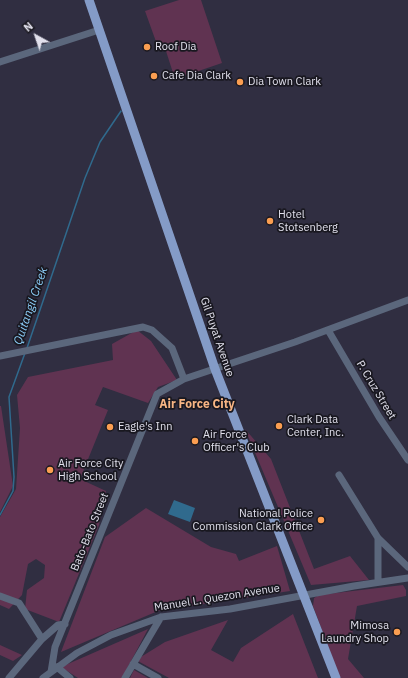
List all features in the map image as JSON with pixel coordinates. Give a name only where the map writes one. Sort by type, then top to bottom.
[{"type":"main road","name":"Gil Puyat Avenue","points":[[88,0],[140,145],[215,369],[336,678]]},
{"type":"street","points":[[0,62],[99,30]]},
{"type":"street","name":"Bato-Bato Street","points":[[51,672],[55,647],[157,394],[184,379],[328,330],[408,300]]},
{"type":"street","points":[[0,356],[143,327],[152,330],[172,348],[184,379]]},
{"type":"street","name":"P. Cruz Street","points":[[328,330],[379,417],[408,460]]},
{"type":"street","points":[[339,475],[378,538],[408,567]]},
{"type":"street","points":[[378,538],[378,582]]},
{"type":"street","name":"Manuel L. Quezon Avenue","points":[[44,678],[77,653],[111,635],[161,617],[230,609],[303,595],[408,578]]},
{"type":"street","points":[[0,596],[19,602],[42,639]]},
{"type":"street","points":[[125,678],[161,617]]},
{"type":"street","points":[[10,678],[42,639],[58,625],[65,624]]},
{"type":"street","points":[[133,664],[158,678]]},
{"type":"street","points":[[58,667],[70,678]]},
{"type":"shaded area","points":[[179,0],[201,0],[222,63],[175,79],[165,48],[159,50],[145,11]]},
{"type":"shaded area","points":[[137,330],[151,341],[177,380],[158,387],[148,403],[103,387],[95,405],[108,410],[80,479],[106,491],[99,525],[59,622],[25,609],[27,590],[44,578],[45,565],[36,559],[28,564],[22,595],[9,609],[0,605],[0,517],[16,489],[20,428],[17,395],[28,377],[113,360],[112,344]]},
{"type":"shaded area","points":[[0,406],[13,486],[0,512]]},
{"type":"shaded area","points":[[245,429],[271,459],[314,569],[350,556],[369,580],[311,585]]},
{"type":"shaded area","points":[[146,508],[211,547],[236,554],[239,561],[277,546],[290,591],[158,611],[61,652],[105,537]]},
{"type":"shaded area","points":[[403,585],[406,590],[406,596],[357,606],[348,659],[364,678],[340,678],[313,606],[314,598],[319,595]]},
{"type":"shaded area","points":[[293,614],[318,678],[169,678],[136,660],[165,642],[228,620],[211,650],[233,662],[241,648]]},
{"type":"shaded area","points":[[148,629],[122,678],[78,678],[61,667]]},
{"type":"shaded area","points":[[0,645],[22,655],[13,661],[0,655]]},
{"type":"shaded area","points":[[134,670],[148,678],[130,678]]},
{"type":"water","points":[[174,500],[195,508],[190,522],[168,514]]},
{"type":"waterway","name":"Quitangil Creek","points":[[27,348],[85,178],[100,142],[121,111]]},
{"type":"waterway","name":"Quitangil Creek","points":[[0,515],[13,491],[14,477],[9,397],[25,353]]},
{"type":"place","name":"Roof Dia","points":[[147,47]]},
{"type":"place","name":"Cafe Dia Clark","points":[[154,76]]},
{"type":"place","name":"Dia Town Clark","points":[[240,82]]},
{"type":"place","name":"Hotel Stotsenberg","points":[[270,221]]},
{"type":"place","name":"Clark Data Center, Inc.","points":[[279,426]]},
{"type":"place","name":"Eagle's Inn","points":[[110,427]]},
{"type":"place","name":"Air Force Officer's Club","points":[[195,441]]},
{"type":"place","name":"Air Force City High School","points":[[50,470]]},
{"type":"place","name":"National Police Commission Clark Office","points":[[321,520]]},
{"type":"place","name":"Mimosa Laundry Shop","points":[[397,632]]},
{"type":"district","name":"Air Force City","points":[[197,405]]}]
